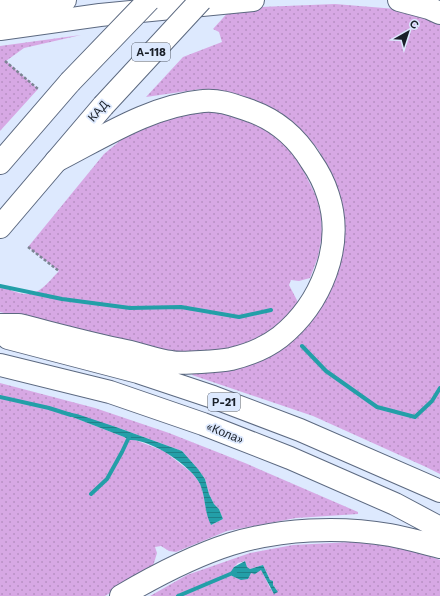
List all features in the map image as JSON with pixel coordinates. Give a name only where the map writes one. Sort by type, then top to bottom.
[{"type":"main road","points":[[0,9],[65,0]]},
{"type":"main road","name":"А-118","points":[[0,163],[70,82],[149,0]]},
{"type":"main road","name":"КАД","points":[[0,228],[122,83],[201,0]]},
{"type":"main road","points":[[0,29],[100,15],[253,0]]},
{"type":"main road","points":[[399,0],[430,8],[440,13]]},
{"type":"main road","points":[[0,325],[19,326],[172,362],[230,359],[258,350],[279,338],[296,321],[321,286],[330,263],[334,232],[332,215],[329,195],[319,173],[304,150],[288,133],[273,121],[256,112],[233,104],[206,100],[180,104],[151,113],[54,162]]},
{"type":"main road","name":"Р-21","points":[[0,336],[138,372],[213,397],[300,430],[440,492]]},
{"type":"main road","name":"«Кола»","points":[[0,365],[110,392],[203,424],[290,458],[388,501],[440,528]]},
{"type":"main road","points":[[121,596],[170,570],[223,547],[250,539],[287,533],[318,530],[368,532],[391,535],[440,547]]},
{"type":"path","points":[[5,61],[38,89]]},
{"type":"path","points":[[28,246],[59,271]]},
{"type":"shaded area","points":[[335,4],[396,9],[440,22],[440,474],[313,416],[192,375],[193,373],[319,307],[330,171],[318,149],[298,128],[282,114],[259,102],[235,94],[201,89],[146,97],[183,57],[222,42],[219,32],[213,29],[232,8]]},
{"type":"shaded area","points":[[81,35],[24,48],[6,61],[38,89],[0,131],[0,46]]},
{"type":"shaded area","points":[[204,110],[235,115],[266,130],[283,143],[299,162],[317,198],[321,215],[322,235],[318,257],[310,278],[299,281],[291,280],[289,285],[300,306],[269,331],[253,340],[209,354],[174,353],[0,312],[1,287],[20,293],[31,294],[40,290],[59,271],[28,247],[104,154],[133,130],[160,117]]},
{"type":"shaded area","points":[[0,383],[95,408],[169,433],[245,463],[358,512],[358,514],[296,518],[227,531],[176,552],[169,551],[161,546],[155,547],[157,553],[153,566],[105,596],[0,596]],"holes":[[[67,415],[116,427],[182,451],[205,479],[209,494],[214,504],[219,509],[223,519],[211,525],[202,488],[199,482],[192,473],[164,451],[135,440],[126,439]]]},
{"type":"shaded area","points":[[352,542],[409,548],[440,560],[440,596],[150,596],[187,575],[250,553],[293,545]],"holes":[[[245,561],[247,567],[250,569],[263,565],[277,591],[270,588],[261,569],[237,578],[232,576],[234,567],[238,563]]]},
{"type":"water","points":[[67,412],[116,427],[182,451],[205,479],[209,494],[214,504],[219,509],[223,519],[211,525],[207,515],[200,484],[188,469],[169,454],[158,448],[129,440],[67,415]]},
{"type":"water","points":[[245,561],[247,567],[250,569],[263,565],[278,592],[274,594],[261,570],[255,574],[251,573],[248,579],[241,580],[232,576],[230,573],[234,567]]},
{"type":"waterway","points":[[0,286],[62,299],[130,308],[181,307],[239,317],[271,310]]},
{"type":"waterway","points":[[302,346],[326,371],[377,407],[415,417],[432,401],[440,388]]},
{"type":"waterway","points":[[0,397],[49,408],[71,415]]},
{"type":"waterway","points":[[91,494],[107,479],[130,435]]},
{"type":"waterway","points":[[178,596],[235,572]]}]
